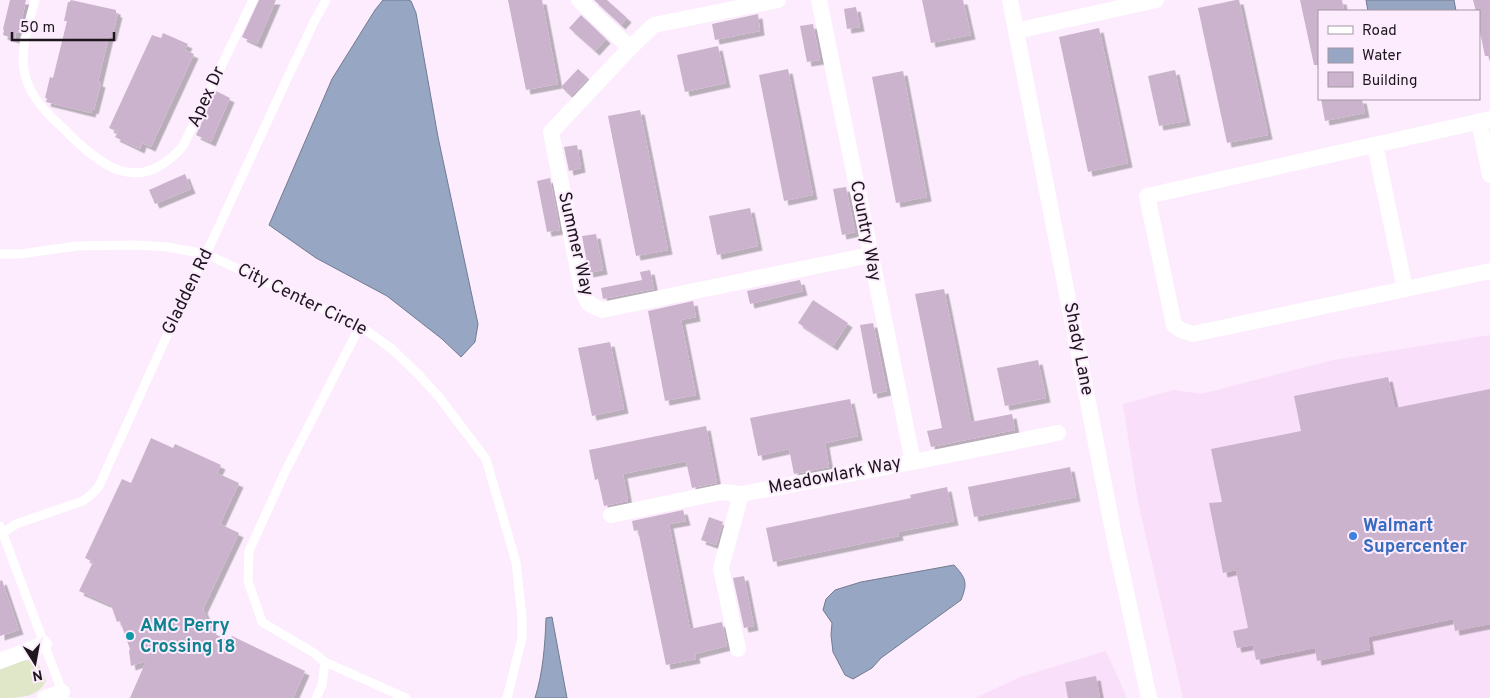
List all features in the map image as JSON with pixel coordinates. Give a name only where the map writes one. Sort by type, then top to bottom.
[{"type":"street","points":[[579,0],[630,48],[654,25],[778,0]]},
{"type":"street","name":"Country Way","points":[[819,0],[912,462]]},
{"type":"street","name":"Shady Lane","points":[[1010,0],[1112,527],[1150,698]]},
{"type":"street","points":[[1016,31],[1156,0]]},
{"type":"street","name":"Summer Way","points":[[630,48],[551,132],[582,290],[589,304],[602,310],[870,255]]},
{"type":"street","points":[[1490,175],[1484,120],[1148,196],[1174,325],[1181,330],[1193,334],[1490,271]]},
{"type":"street","points":[[1375,145],[1405,289]]},
{"type":"street","name":"Meadowlark Way","points":[[612,514],[722,492],[741,494],[1058,433]]},
{"type":"street","points":[[738,649],[721,568],[741,494]]},
{"type":"street","points":[[0,661],[44,644]]},
{"type":"street","points":[[45,698],[63,695]]},
{"type":"lane","name":"Apex Dr","points":[[36,0],[23,54],[25,75],[34,97],[92,156],[113,168],[131,172],[158,168],[183,146],[253,0]]},
{"type":"lane","name":"Gladden Rd","points":[[1,530],[83,501],[99,486],[290,72],[326,0]]},
{"type":"lane","name":"City Center Circle","points":[[0,254],[20,254],[77,246],[136,245],[167,247],[206,254],[360,326],[392,349],[419,375],[444,404],[486,459],[516,562],[519,579],[522,638],[508,698]]},
{"type":"lane","points":[[360,326],[285,472],[249,551],[248,581],[262,622],[314,653],[324,662],[406,698]]},
{"type":"lane","points":[[1,530],[63,695]]},
{"type":"lane","points":[[316,698],[322,685],[324,662]]},
{"type":"shaded area","points":[[1490,335],[1490,698],[1183,698],[1138,502],[1123,404],[1174,390],[1201,394],[1333,360]]},
{"type":"shaded area","points":[[1106,651],[1127,698],[975,698],[1020,677]]},
{"type":"green space","points":[[30,660],[39,665],[46,681],[42,687],[27,696],[0,698],[0,669],[21,661]]},
{"type":"water","points":[[383,0],[411,1],[416,13],[438,137],[478,324],[475,342],[461,357],[442,339],[387,296],[316,258],[269,225],[332,79]]},
{"type":"water","points":[[1366,0],[1454,0],[1456,10],[1368,10]]},
{"type":"water","points":[[954,565],[965,581],[965,589],[961,600],[881,658],[872,668],[853,679],[845,675],[833,652],[832,623],[823,610],[826,599],[835,590],[861,582]]},
{"type":"water","points":[[552,617],[567,698],[535,698],[543,659],[546,618]]},
{"type":"building","points":[[10,0],[26,0],[19,33],[16,32],[15,39],[3,35]]},
{"type":"building","points":[[71,0],[116,10],[116,13],[118,13],[112,37],[109,36],[98,82],[101,83],[94,110],[92,109],[91,113],[46,102],[47,98],[45,98],[50,77],[53,78],[67,21],[64,21],[68,2]]},
{"type":"building","points":[[259,0],[276,0],[257,44],[242,37]]},
{"type":"building","points":[[508,0],[542,0],[558,84],[526,90]]},
{"type":"building","points":[[594,0],[607,0],[627,18],[621,25]]},
{"type":"building","points":[[922,0],[963,0],[971,35],[931,43]]},
{"type":"building","points":[[1239,0],[1268,135],[1227,143],[1198,8]]},
{"type":"building","points":[[1300,0],[1342,0],[1344,10],[1318,10],[1318,65],[1314,65]]},
{"type":"building","points":[[1473,0],[1490,0],[1490,56],[1485,56],[1480,32],[1480,10],[1476,10]]},
{"type":"building","points":[[856,7],[860,27],[847,29],[844,9]]},
{"type":"building","points":[[758,14],[760,31],[715,40],[712,24]]},
{"type":"building","points":[[581,15],[606,39],[595,51],[569,28]]},
{"type":"building","points":[[813,24],[820,60],[807,62],[800,26]]},
{"type":"building","points":[[1099,28],[1128,163],[1088,172],[1059,37]]},
{"type":"building","points":[[163,33],[188,44],[185,50],[194,54],[151,147],[142,143],[140,149],[115,137],[118,132],[109,128],[152,35],[161,38]]},
{"type":"building","points":[[718,46],[726,83],[685,92],[677,55]]},
{"type":"building","points":[[578,69],[588,78],[571,96],[561,87]]},
{"type":"building","points":[[788,69],[813,195],[784,201],[759,75]]},
{"type":"building","points":[[1175,70],[1186,121],[1159,126],[1148,76]]},
{"type":"building","points":[[903,71],[927,197],[896,203],[872,77]]},
{"type":"building","points":[[216,91],[230,98],[211,142],[196,135]]},
{"type":"building","points":[[1321,100],[1362,100],[1365,113],[1325,121]]},
{"type":"building","points":[[640,110],[668,250],[636,256],[608,116]]},
{"type":"building","points":[[577,145],[581,168],[569,171],[564,147]]},
{"type":"building","points":[[185,174],[191,189],[155,204],[149,190]]},
{"type":"building","points":[[550,178],[560,230],[547,232],[537,181]]},
{"type":"building","points":[[846,187],[855,232],[842,235],[833,189]]},
{"type":"building","points":[[750,208],[758,246],[717,255],[709,216]]},
{"type":"building","points":[[596,234],[603,270],[589,273],[582,236]]},
{"type":"building","points":[[650,270],[654,289],[603,299],[601,288],[642,280],[640,272]]},
{"type":"building","points":[[800,280],[803,291],[750,304],[747,291]]},
{"type":"building","points":[[944,289],[971,422],[1012,414],[1015,430],[931,447],[927,431],[942,428],[915,294]]},
{"type":"building","points":[[813,300],[848,323],[833,346],[798,323]]},
{"type":"building","points":[[693,301],[696,317],[681,320],[696,395],[665,401],[648,311]]},
{"type":"building","points":[[873,323],[887,391],[873,394],[860,325]]},
{"type":"building","points":[[610,342],[624,409],[592,416],[578,348]]},
{"type":"building","points":[[1038,360],[1046,398],[1005,406],[997,368]]},
{"type":"building","name":"Walmart Supercenter","points":[[1388,377],[1395,408],[1490,389],[1490,624],[1455,631],[1453,619],[1368,637],[1370,650],[1317,661],[1315,648],[1256,660],[1253,645],[1237,648],[1233,631],[1248,628],[1236,570],[1223,573],[1209,503],[1222,502],[1211,449],[1301,431],[1294,396]]},
{"type":"building","points":[[850,399],[858,436],[825,443],[829,467],[794,474],[789,449],[758,456],[750,418]]},
{"type":"building","points":[[706,426],[717,483],[692,488],[686,461],[623,474],[628,501],[604,506],[598,479],[595,480],[589,450]]},
{"type":"building","points":[[151,438],[173,448],[175,444],[221,465],[217,473],[239,483],[220,524],[239,533],[203,609],[213,633],[229,641],[232,636],[305,671],[293,698],[130,698],[146,661],[131,666],[130,649],[120,621],[117,622],[111,605],[79,591],[93,562],[85,558],[122,479],[131,483]]},
{"type":"building","points":[[1070,467],[1076,497],[974,517],[968,487]]},
{"type":"building","points":[[947,487],[954,521],[898,532],[899,536],[773,562],[766,528],[911,498],[910,495]]},
{"type":"building","points":[[683,510],[686,521],[669,524],[690,629],[722,622],[727,646],[695,654],[696,659],[666,665],[638,530],[634,531],[632,521]]},
{"type":"building","points":[[709,517],[723,522],[716,545],[701,540]]},
{"type":"building","points":[[744,576],[754,626],[744,628],[733,578]]},
{"type":"building","points":[[2,580],[19,630],[0,636],[0,581]]},
{"type":"building","points":[[1096,676],[1100,698],[1068,698],[1065,682]]},
{"type":"place","name":"Walmart Supercenter","points":[[1353,536]]},
{"type":"place","name":"AMC Perry Crossing 18","points":[[130,636]]}]
